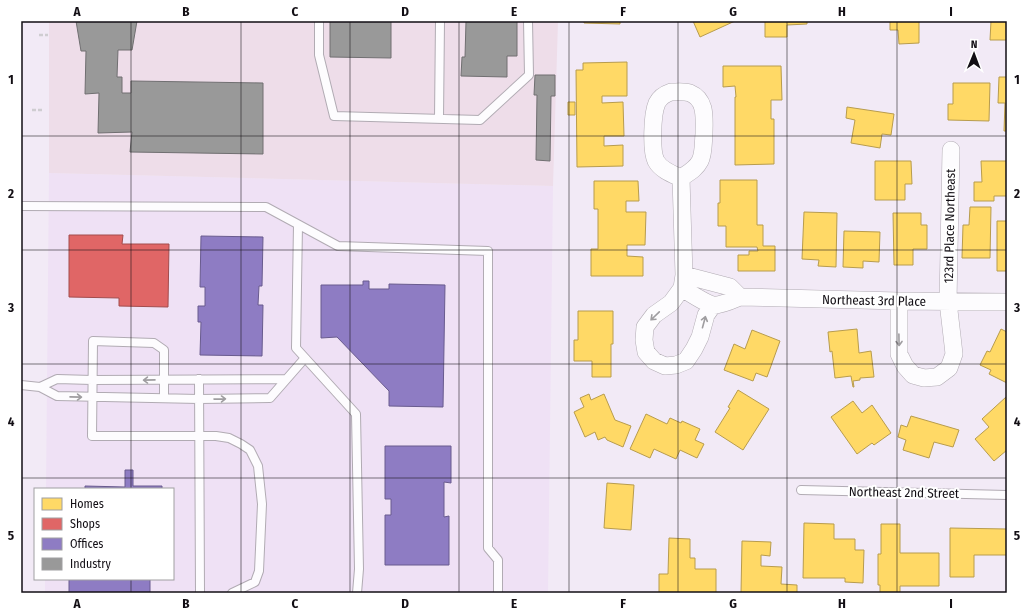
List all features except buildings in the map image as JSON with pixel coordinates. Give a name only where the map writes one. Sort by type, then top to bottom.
[{"type":"street","points":[[671,92],[689,92],[697,98],[704,108],[703,153],[699,163],[692,171],[681,178],[670,174],[662,168],[656,161],[653,150],[654,114],[657,102],[663,95],[671,92]]},
{"type":"street","name":"123rd Place Northeast","points":[[899,301],[899,354],[905,366],[913,375],[924,378],[937,377],[949,368],[954,354],[948,302],[951,150]]},
{"type":"street","points":[[681,178],[683,282],[671,303],[654,315],[645,327],[644,340],[646,352],[654,361],[665,366],[676,365],[686,360],[700,337],[706,315],[713,305],[700,299],[683,282]]},
{"type":"street","points":[[683,282],[730,287],[740,297]]},
{"type":"street","name":"Northeast 3rd Place","points":[[713,305],[726,303],[740,297],[1007,302]]},
{"type":"lane","points":[[319,21],[319,55],[334,116],[480,120],[529,74],[528,21]]},
{"type":"lane","points":[[439,118],[440,21]]},
{"type":"lane","points":[[21,206],[266,207],[338,246],[488,251],[488,548],[498,560],[498,593]]},
{"type":"lane","points":[[298,225],[296,348],[356,414],[359,569],[357,593]]},
{"type":"lane","points":[[164,398],[164,350],[154,343],[93,341],[92,436],[216,436],[229,438],[250,450],[258,466],[262,504],[259,571],[255,582],[232,593]]},
{"type":"lane","points":[[21,385],[40,387],[56,396],[199,399],[270,398],[305,358]]},
{"type":"lane","points":[[40,387],[57,379],[286,379]]},
{"type":"lane","points":[[199,379],[200,593]]},
{"type":"lane","name":"Northeast 2nd Street","points":[[800,490],[1007,495]]},
{"type":"path","points":[[39,35],[48,35]]},
{"type":"path","points":[[32,110],[44,110]]},
{"type":"shaded area","points":[[49,21],[558,21],[553,186],[49,173]]},
{"type":"shaded area","points":[[49,173],[553,186],[548,593],[45,593],[45,580],[174,580],[174,488],[46,488]]}]
